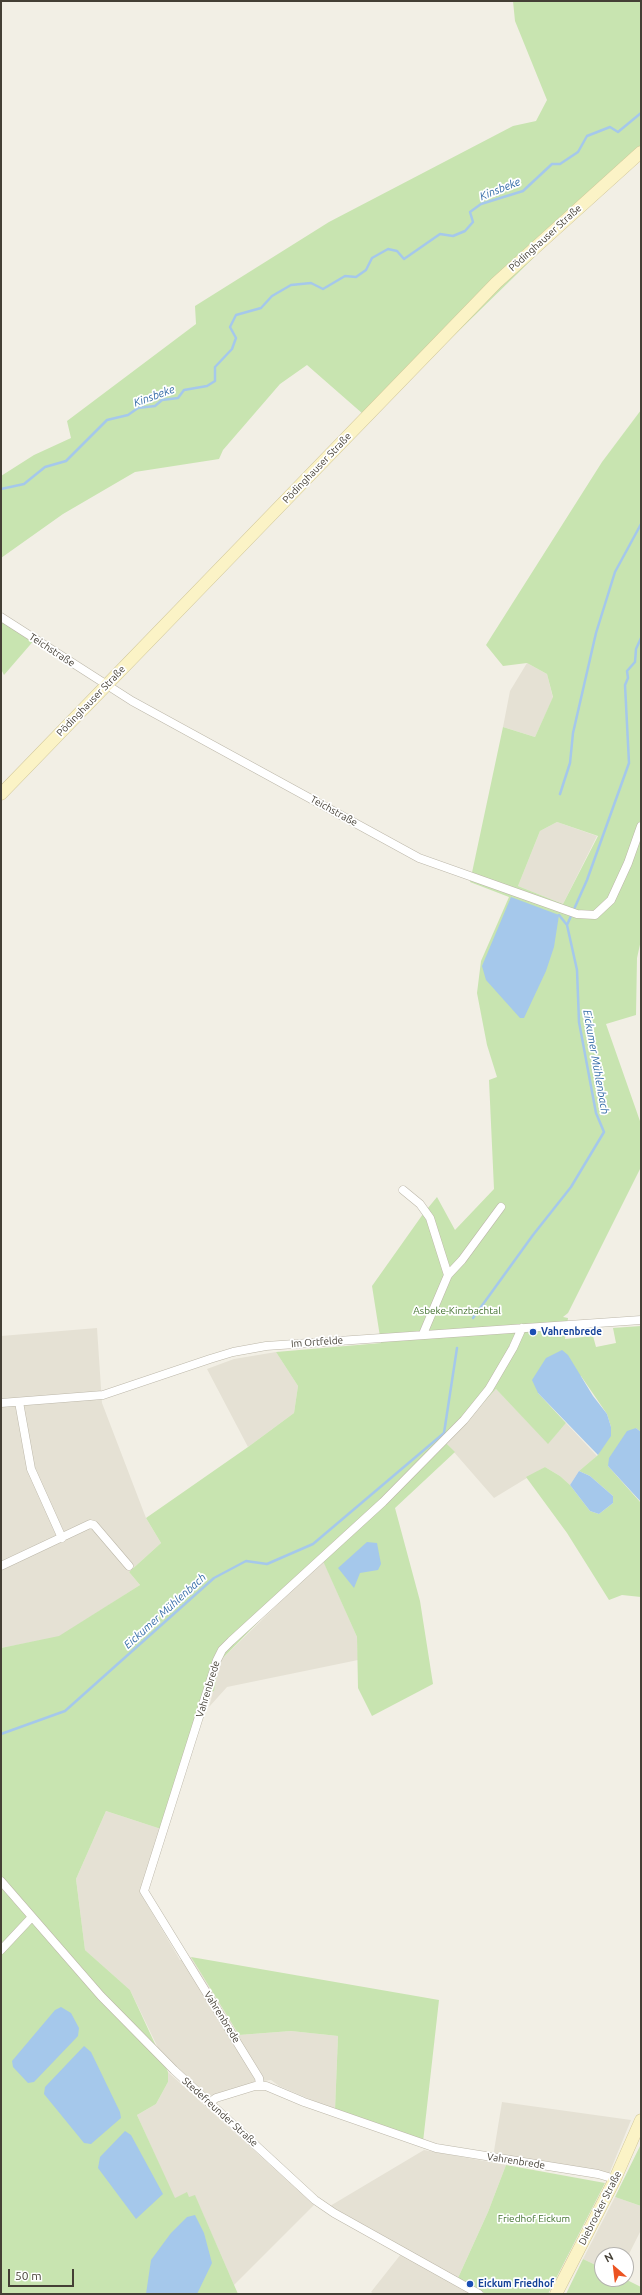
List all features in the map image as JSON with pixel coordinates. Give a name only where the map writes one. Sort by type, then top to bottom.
[{"type":"street","name":"Pödinghauser Straße","points":[[1,794],[496,283],[641,152]]},
{"type":"street","name":"Teichstraße","points":[[1,617],[106,686],[419,858],[580,915],[595,915],[611,900],[628,863],[641,826]]},
{"type":"street","points":[[403,1190],[420,1204],[430,1218],[448,1276]]},
{"type":"street","points":[[423,1334],[448,1276],[462,1260],[500,1207]]},
{"type":"street","name":"Im Ortfelde","points":[[1,1403],[103,1395],[210,1359],[250,1348],[423,1334],[641,1320]]},
{"type":"street","name":"Vahrenbrede","points":[[522,1328],[513,1348],[489,1389],[459,1425],[383,1502],[231,1640],[222,1650],[217,1660],[144,1891],[259,2078],[260,2085],[436,2148],[598,2174],[616,2179]]},
{"type":"street","points":[[19,1402],[31,1469],[62,1538]]},
{"type":"street","points":[[1,1566],[90,1524],[94,1525],[129,1566]]},
{"type":"street","name":"Stedefreunder Straße","points":[[1,1881],[32,1918],[125,2021],[209,2103],[323,2206],[480,2294]]},
{"type":"street","points":[[1,1950],[32,1918]]},
{"type":"street","points":[[209,2103],[216,2098],[260,2085]]},
{"type":"street","name":"Diebrocker Straße","points":[[556,2294],[616,2179],[641,2120]]},
{"type":"shaded area","points":[[527,663],[547,674],[553,698],[535,737],[503,727],[510,691]]},
{"type":"shaded area","points":[[557,822],[597,836],[563,904],[518,886],[540,831]]},
{"type":"shaded area","points":[[97,1328],[102,1403],[146,1518],[161,1543],[129,1572],[140,1585],[59,1637],[1,1648],[1,1336]]},
{"type":"shaded area","points":[[276,1352],[298,1386],[294,1413],[248,1447],[207,1369],[234,1359]]},
{"type":"shaded area","points":[[496,1389],[548,1443],[566,1423],[597,1456],[579,1471],[570,1485],[560,1476],[545,1467],[494,1498],[446,1443]]},
{"type":"shaded area","points":[[323,1560],[357,1637],[358,1660],[227,1687],[209,1707],[222,1659]]},
{"type":"shaded area","points":[[106,1811],[161,1829],[141,1894],[180,1960],[191,1957],[239,2035],[291,2031],[338,2036],[335,2110],[279,2086],[271,2080],[256,2082],[209,2096],[160,2052],[130,1990],[85,1950],[76,1879]]},
{"type":"shaded area","points":[[168,2072],[314,2205],[234,2285],[195,2196],[175,2200],[137,2115],[156,2104],[168,2082]]},
{"type":"shaded area","points":[[502,2102],[631,2120],[609,2174],[493,2157]]},
{"type":"shaded area","points":[[424,2150],[506,2165],[488,2212],[458,2278],[330,2206]]},
{"type":"shaded area","points":[[615,2197],[641,2206],[641,2230],[632,2247],[594,2247],[594,2264],[583,2259]]},
{"type":"shaded area","points":[[401,2254],[472,2294],[374,2294],[371,2292]]},
{"type":"green space","points":[[513,1],[641,1],[641,159],[559,233],[390,398],[363,414],[307,365],[280,384],[223,450],[219,459],[135,472],[63,514],[1,558],[1,476],[34,455],[71,438],[67,421],[196,324],[195,306],[329,222],[513,126],[536,121],[547,100],[515,21]]},
{"type":"green space","name":"Asbeke-Kinzbachtal","points":[[641,410],[641,940],[637,958],[636,1015],[606,1024],[641,1124],[641,1167],[568,1313],[563,1317],[568,1318],[565,1339],[593,1336],[596,1347],[616,1343],[613,1328],[641,1326],[641,1432],[636,1428],[608,1466],[641,1503],[641,1597],[622,1595],[609,1600],[567,1533],[526,1477],[545,1467],[560,1476],[570,1485],[590,1511],[599,1514],[613,1503],[613,1496],[590,1476],[579,1471],[598,1455],[611,1427],[607,1414],[581,1376],[538,1393],[566,1423],[548,1444],[496,1389],[446,1443],[455,1452],[395,1508],[420,1601],[433,1684],[372,1716],[358,1688],[357,1637],[323,1561],[277,1603],[222,1659],[218,1669],[214,1691],[207,1694],[161,1829],[106,1811],[76,1879],[85,1950],[130,1990],[168,2072],[168,2082],[156,2104],[137,2115],[175,2198],[187,2192],[189,2197],[195,2195],[238,2294],[1,2294],[1,1648],[59,1636],[140,1585],[129,1572],[161,1543],[146,1518],[294,1413],[298,1386],[276,1352],[381,1343],[372,1286],[423,1214],[437,1197],[455,1230],[494,1189],[489,1080],[497,1077],[487,1045],[477,993],[481,961],[509,897],[470,882],[503,727],[535,737],[553,697],[547,674],[527,663],[503,666],[486,645],[602,462]],"holes":[[[557,822],[598,836],[563,904],[518,886],[540,831]]]},
{"type":"green space","points":[[1,615],[36,638],[4,675],[1,669]]},
{"type":"green space","points":[[191,1957],[439,2000],[423,2142],[335,2110],[338,2036],[291,2031],[239,2035]]},
{"type":"green space","points":[[641,2144],[641,2206],[615,2197]]},
{"type":"green space","name":"Friedhof Eickum","points":[[506,2165],[605,2183],[548,2294],[486,2294],[458,2278],[488,2212]]},
{"type":"green space","points":[[583,2259],[594,2264],[594,2287],[634,2287],[634,2284],[641,2287],[641,2294],[566,2294]]},
{"type":"water","points":[[511,897],[559,915],[554,947],[546,971],[524,1018],[520,1018],[486,980],[482,966]]},
{"type":"water","points":[[562,1350],[568,1355],[593,1396],[607,1414],[611,1427],[611,1436],[598,1455],[538,1393],[532,1380],[546,1358]]},
{"type":"water","points":[[636,1428],[641,1432],[641,1502],[608,1466],[609,1458],[627,1431]]},
{"type":"water","points":[[579,1471],[590,1476],[613,1496],[613,1503],[599,1514],[590,1511],[570,1485]]},
{"type":"water","points":[[367,1542],[377,1543],[381,1564],[378,1570],[360,1573],[354,1588],[338,1568]]},
{"type":"water","points":[[61,2007],[71,2013],[79,2028],[78,2036],[34,2082],[28,2083],[13,2067],[12,2061],[55,2010]]},
{"type":"water","points":[[84,2046],[91,2052],[120,2112],[121,2118],[91,2144],[84,2143],[44,2094],[45,2087]]},
{"type":"water","points":[[125,2131],[131,2135],[163,2194],[136,2219],[98,2168],[100,2157]]},
{"type":"water","points":[[195,2215],[204,2233],[212,2263],[197,2294],[146,2294],[151,2260],[171,2233],[187,2217]]},
{"type":"waterway","name":"Kinsbeke","points":[[1,489],[24,484],[45,467],[66,461],[107,420],[128,415],[138,408],[155,406],[162,400],[178,398],[184,390],[207,386],[215,381],[215,367],[232,349],[236,338],[230,327],[236,315],[261,308],[272,296],[291,285],[311,283],[323,289],[345,276],[356,277],[366,270],[372,258],[388,249],[397,251],[404,259],[440,234],[453,236],[465,231],[473,222],[470,212],[481,204],[523,191],[552,164],[560,164],[578,152],[587,136],[610,127],[618,132],[641,113]]},
{"type":"waterway","points":[[560,794],[570,763],[573,733],[596,633],[615,572],[641,524]]},
{"type":"waterway","name":"Eickumer Mühlenbach","points":[[473,1318],[533,1235],[571,1187],[604,1132],[596,1113],[579,1022],[577,970],[567,925],[587,880],[629,763],[625,685],[628,678],[627,671],[635,662],[636,649],[641,638]]},
{"type":"waterway","points":[[559,915],[567,925]]},
{"type":"waterway","name":"Eickumer Mühlenbach","points":[[1,1734],[65,1711],[214,1578],[246,1561],[267,1564],[313,1544],[444,1433],[457,1348]]},
{"type":"place","name":"Vahrenbrede","points":[[533,1332]]},
{"type":"place","name":"Eickum Friedhof","points":[[470,2284]]}]
